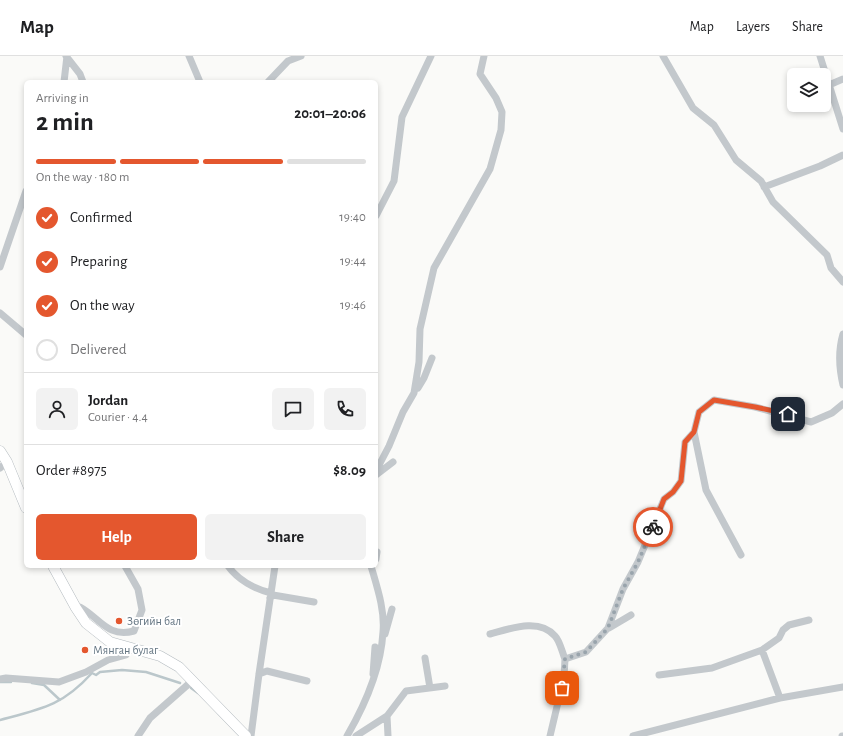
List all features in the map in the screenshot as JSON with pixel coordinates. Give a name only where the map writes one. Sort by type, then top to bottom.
[{"type":"main road","points":[[0,451],[4,465],[24,504]]},
{"type":"main road","points":[[54,568],[76,609],[86,623],[110,642],[160,656],[179,667],[246,736]]},
{"type":"street","points":[[64,80],[67,56]]},
{"type":"street","points":[[67,56],[80,74],[82,80]]},
{"type":"street","points":[[189,56],[196,69],[199,80]]},
{"type":"street","points":[[270,80],[288,61],[301,56]]},
{"type":"street","points":[[378,209],[394,181],[402,117],[431,56]]},
{"type":"street","points":[[414,393],[419,362],[420,329],[434,268],[490,169],[501,130],[502,112],[496,98],[480,74],[484,56]]},
{"type":"street","points":[[663,56],[693,108],[714,125],[736,160],[761,181],[773,202],[827,254],[831,268],[843,282]]},
{"type":"street","points":[[820,56],[824,68]]},
{"type":"street","points":[[831,84],[843,79]]},
{"type":"street","points":[[831,91],[843,130]]},
{"type":"street","points":[[764,186],[820,166],[843,155]]},
{"type":"street","points":[[0,267],[24,197]]},
{"type":"street","points":[[0,313],[24,333]]},
{"type":"street","points":[[843,334],[840,343],[840,370],[843,385]]},
{"type":"street","points":[[378,467],[389,446],[403,412],[424,378],[432,358]]},
{"type":"street","points":[[741,555],[706,490],[694,432],[699,412],[714,400],[755,407],[811,422],[832,413],[843,404]]},
{"type":"street","points":[[608,628],[623,589],[638,562],[664,499],[673,492],[681,481],[685,442],[694,432]]},
{"type":"street","points":[[378,473],[393,462]]},
{"type":"street","points":[[76,609],[80,607],[90,612],[108,629],[126,633],[134,631],[142,610],[138,589],[126,568]]},
{"type":"street","points":[[230,568],[237,576],[258,590],[270,595],[314,602]]},
{"type":"street","points":[[252,736],[259,674],[275,568]]},
{"type":"street","points":[[347,736],[359,716],[379,663],[378,647],[383,632],[381,602],[371,568]]},
{"type":"street","points":[[373,575],[375,568]]},
{"type":"street","points":[[378,647],[392,609]]},
{"type":"street","points":[[565,659],[586,652],[608,628],[631,615]]},
{"type":"street","points":[[659,676],[712,668],[762,650],[779,638],[783,630],[789,625],[809,620]]},
{"type":"street","points":[[490,634],[528,625],[544,628],[555,636],[565,659],[564,677],[550,736]]},
{"type":"street","points":[[2,677],[59,682],[86,672],[108,660],[126,655],[130,648]]},
{"type":"street","points":[[762,650],[780,698]]},
{"type":"street","points":[[425,658],[430,688]]},
{"type":"street","points":[[259,674],[267,671],[306,680]]},
{"type":"street","points":[[138,736],[150,718],[192,680]]},
{"type":"street","points":[[356,736],[387,716],[406,691],[445,686]]},
{"type":"street","points":[[633,736],[780,698],[843,687]]},
{"type":"street","points":[[387,716],[388,736]]},
{"type":"waterway","points":[[0,720],[28,713],[50,705],[71,693],[92,673],[96,675],[100,672],[122,670],[146,672],[180,683]]},
{"type":"waterway","points":[[0,682],[11,682]]},
{"type":"waterway","points":[[32,683],[44,685],[60,700]]},
{"type":"waterway","points":[[191,688],[198,693]]},
{"type":"way so far","points":[[562,688],[565,659],[586,652],[608,628],[623,589],[638,562],[653,527]]},
{"type":"place","name":"Зөгийн бал","points":[[119,621]]},
{"type":"place","name":"Мянган булаг","points":[[85,650]]},
{"type":"route","points":[[653,527],[664,499],[673,492],[681,481],[684,464],[685,442],[694,432],[699,412],[714,400],[788,414]]}]
